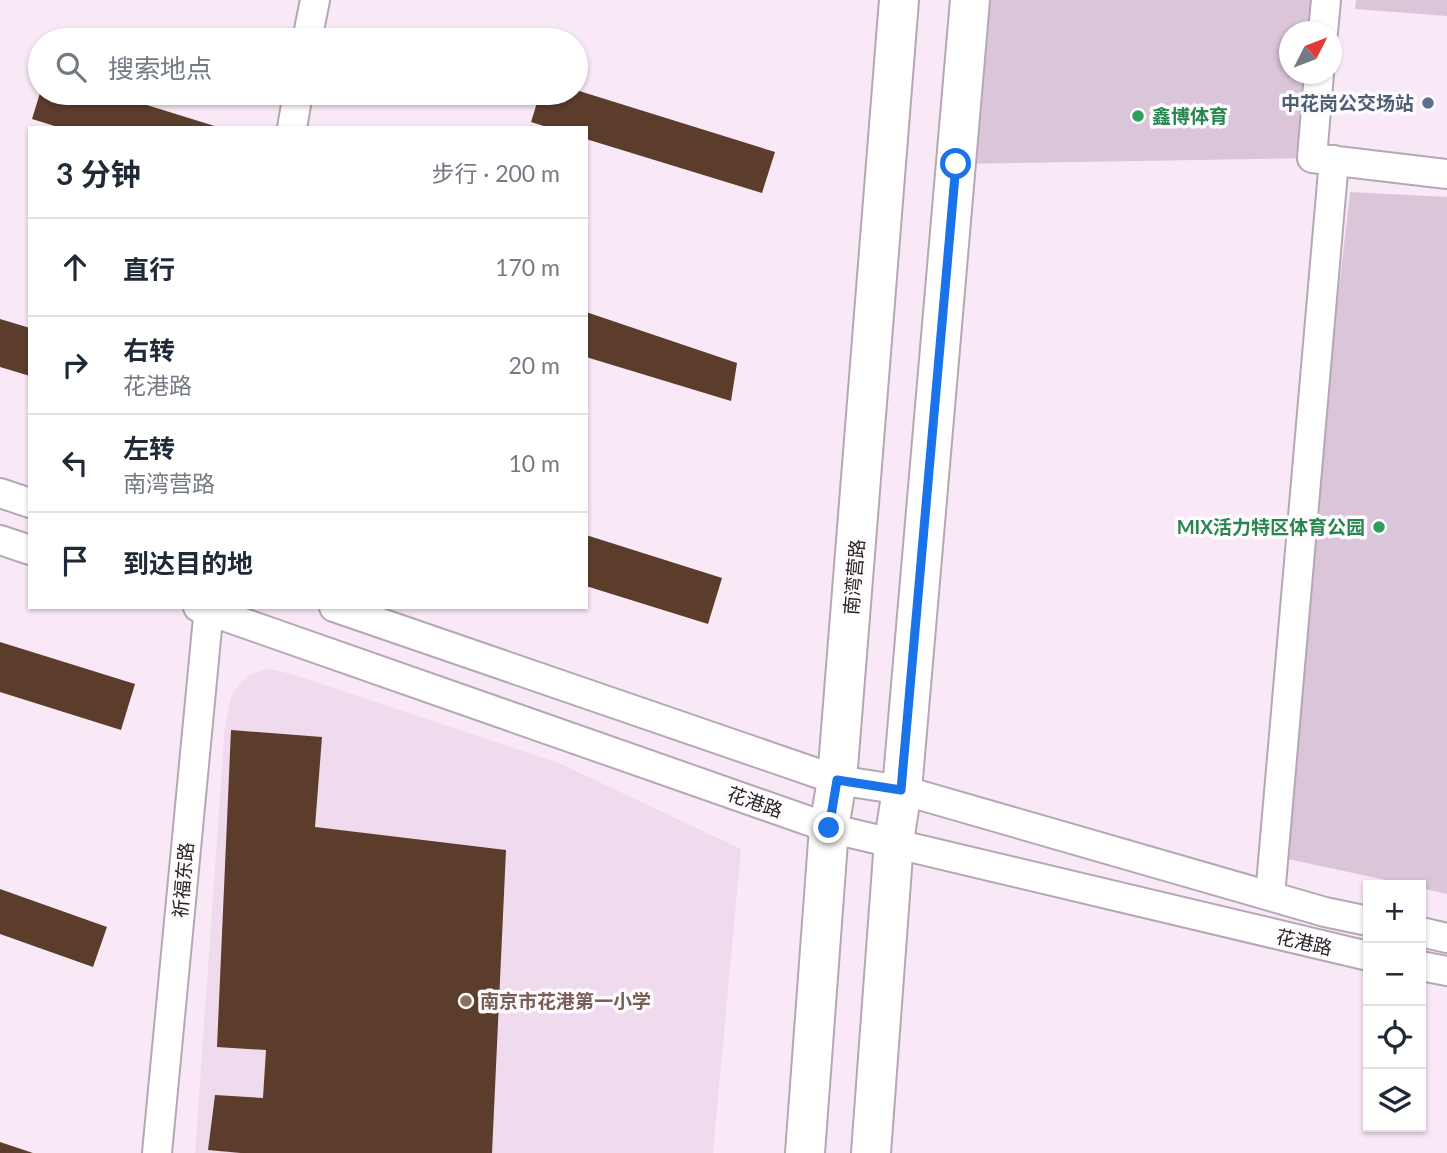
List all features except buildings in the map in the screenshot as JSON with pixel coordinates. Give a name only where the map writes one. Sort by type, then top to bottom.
[{"type":"main road","name":"南湾营路","points":[[805,1153],[829,828],[837,780],[899,0]]},
{"type":"main road","points":[[871,1153],[894,841],[901,790],[971,0]]},
{"type":"street","points":[[309,28],[315,0]]},
{"type":"street","points":[[1324,21],[1325,0]]},
{"type":"street","points":[[1270,896],[1323,159],[1319,84]]},
{"type":"street","points":[[292,126],[296,105]]},
{"type":"street","points":[[1323,159],[1447,174]]},
{"type":"street","points":[[0,493],[28,502]]},
{"type":"street","points":[[0,540],[28,549]]},
{"type":"street","name":"花港路","points":[[206,609],[829,828],[894,841],[1363,955]]},
{"type":"street","name":"祈福东路","points":[[157,1153],[206,609]]},
{"type":"street","name":"花港路","points":[[340,609],[837,780],[901,790],[1325,912],[1363,920]]},
{"type":"street","points":[[1426,933],[1447,938]]},
{"type":"street","points":[[1426,967],[1447,971]]},
{"type":"shaded area","name":"鑫博体育","points":[[970,0],[1326,0],[1324,21],[1279,21],[1279,84],[1318,84],[1312,158],[956,164]]},
{"type":"shaded area","points":[[1356,0],[1447,0],[1447,16],[1355,9]]},
{"type":"shaded area","name":"MIX活力特区体育公园","points":[[1350,192],[1447,197],[1447,894],[1426,889],[1426,880],[1386,880],[1274,856]]},
{"type":"shaded area","name":"南京市花港第一小学","points":[[267,669],[292,674],[559,763],[741,849],[713,1153],[195,1153],[225,725],[232,693],[249,675]]},
{"type":"place","name":"中花岗公交场站","points":[[1428,103]]},
{"type":"place","name":"鑫博体育","points":[[1138,116]]},
{"type":"place","name":"MIX活力特区体育公园","points":[[1379,527]]},
{"type":"place","name":"南京市花港第一小学","points":[[466,1001]]},
{"type":"route","points":[[829,828],[837,780],[901,790],[956,164]]}]
